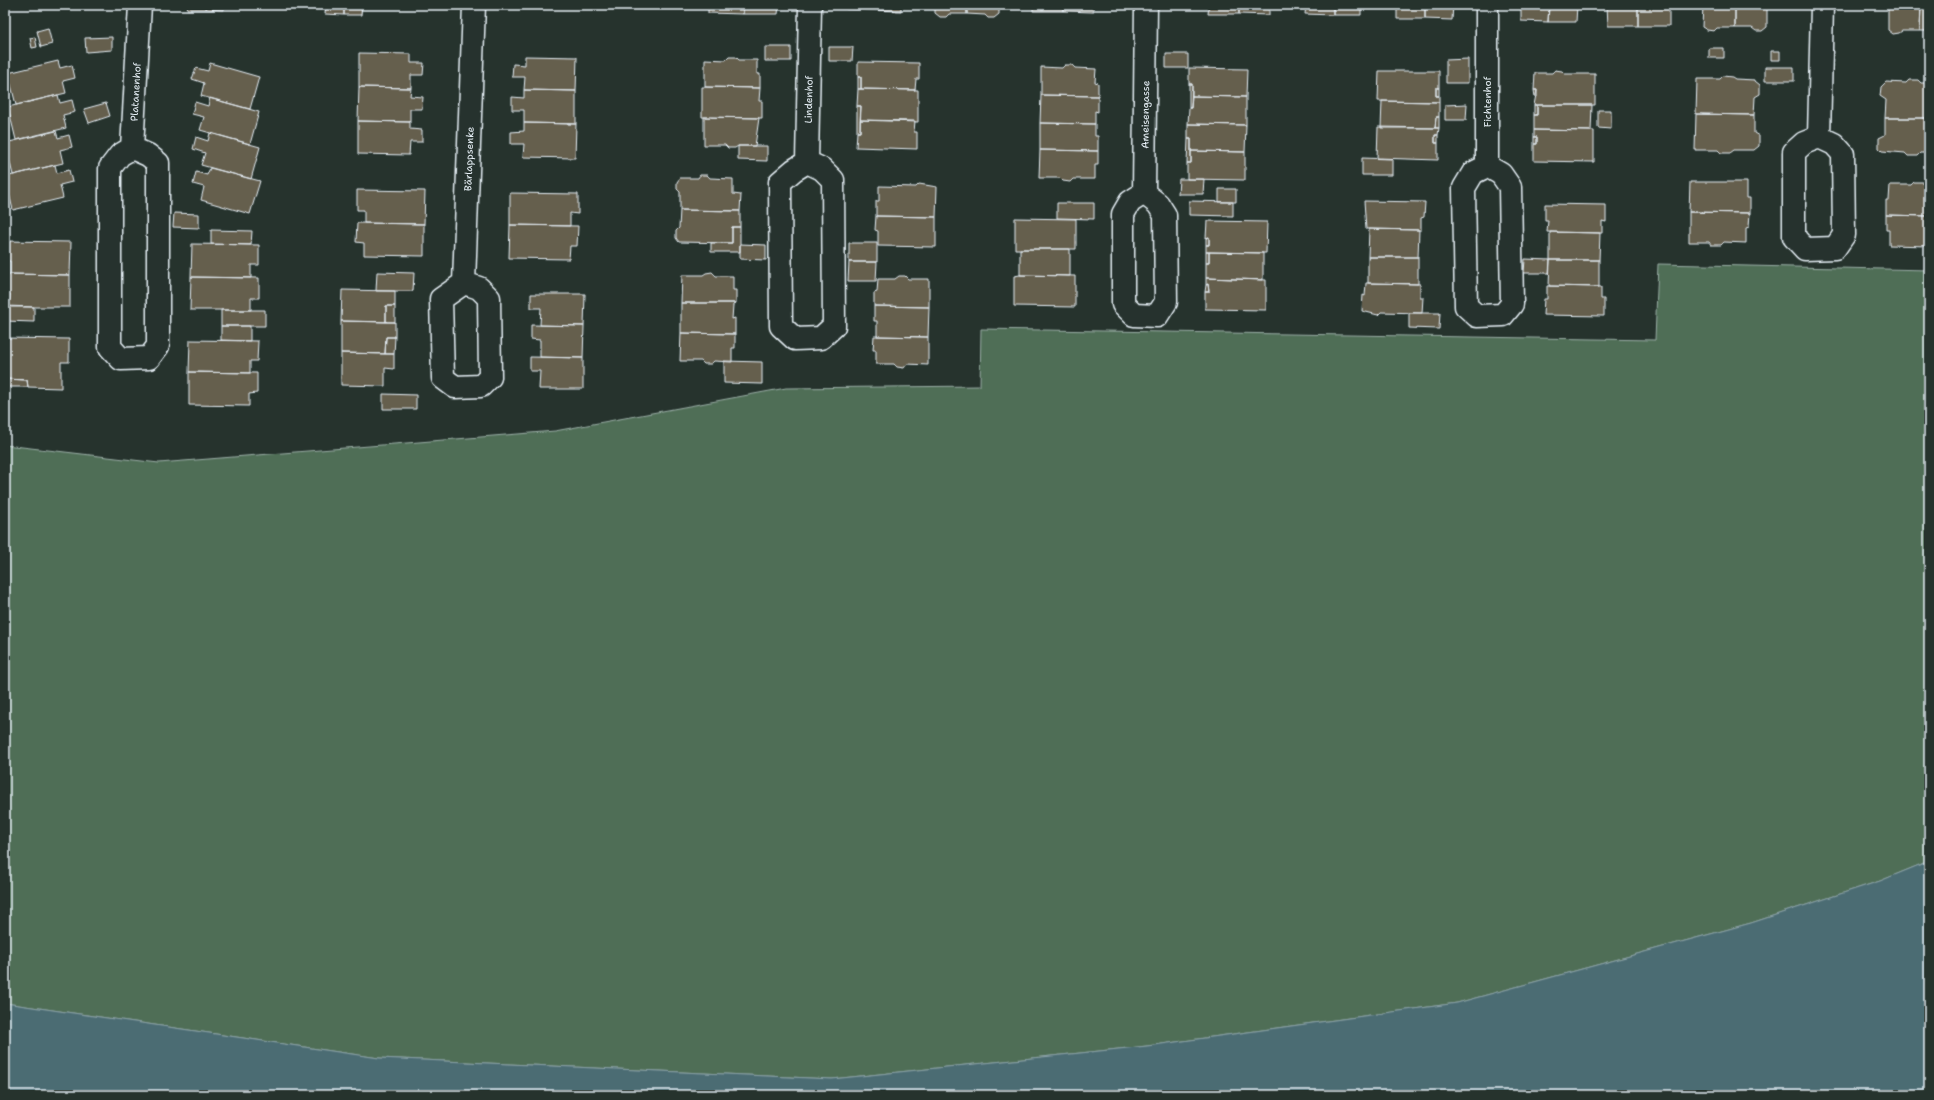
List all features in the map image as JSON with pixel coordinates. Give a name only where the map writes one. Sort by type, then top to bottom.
[{"type":"street","name":"Platanenhof","points":[[132,148],[140,5]]},
{"type":"street","name":"Bärlappsenke","points":[[464,284],[474,5]]},
{"type":"street","name":"Lindenhof","points":[[807,162],[810,5]]},
{"type":"street","name":"Ameisengasse","points":[[1144,193],[1146,5]]},
{"type":"street","name":"Fichtenhof","points":[[1487,5],[1487,166]]},
{"type":"street","points":[[1819,137],[1822,5]]},
{"type":"street","points":[[1819,137],[1834,144],[1843,154],[1844,235],[1835,248],[1805,249],[1794,237],[1794,152],[1804,143],[1819,137]]},
{"type":"street","points":[[132,148],[148,155],[158,164],[158,346],[149,358],[121,359],[110,347],[110,168],[120,155],[132,148]]},
{"type":"street","points":[[807,162],[822,169],[833,180],[834,326],[821,338],[795,339],[781,326],[780,182],[794,170],[807,162]]},
{"type":"street","points":[[1487,166],[1501,174],[1510,187],[1512,304],[1503,315],[1477,316],[1466,306],[1464,188],[1473,173],[1487,166]]},
{"type":"street","points":[[1144,193],[1158,204],[1165,215],[1166,302],[1157,316],[1134,316],[1123,304],[1123,214],[1130,202],[1144,193]]},
{"type":"street","points":[[464,284],[478,288],[489,298],[490,377],[481,386],[455,387],[443,378],[441,299],[464,284]]},
{"type":"green space","points":[[1658,264],[1929,270],[1929,861],[1880,881],[1751,923],[1457,1003],[1147,1046],[832,1079],[379,1058],[5,1003],[5,445],[159,463],[555,431],[786,388],[980,386],[981,329],[1655,340]]},
{"type":"water","points":[[1929,861],[1929,1095],[5,1095],[5,1003],[379,1058],[832,1079],[1147,1046],[1457,1003],[1751,923],[1880,881]]},
{"type":"building","points":[[188,5],[206,5],[206,9],[187,9]]},
{"type":"building","points":[[206,5],[224,5],[224,10],[206,9]]},
{"type":"building","points":[[326,5],[344,5],[344,15],[325,14]]},
{"type":"building","points":[[344,5],[362,5],[361,15],[344,15]]},
{"type":"building","points":[[613,5],[645,5],[645,7],[613,7]]},
{"type":"building","points":[[645,5],[678,5],[677,8],[645,7]]},
{"type":"building","points":[[708,5],[743,5],[743,14],[708,13]]},
{"type":"building","points":[[743,5],[779,5],[778,14],[743,14]]},
{"type":"building","points":[[846,5],[874,5],[874,10],[846,9]]},
{"type":"building","points":[[874,5],[901,5],[901,11],[874,10]]},
{"type":"building","points":[[935,5],[967,5],[967,14],[949,14],[946,17],[940,17],[935,13]]},
{"type":"building","points":[[967,5],[999,5],[999,14],[994,18],[988,18],[985,15],[967,14]]},
{"type":"building","points":[[1033,5],[1063,5],[1063,11],[1033,11]]},
{"type":"building","points":[[1063,5],[1093,5],[1093,12],[1063,11]]},
{"type":"building","points":[[1209,5],[1239,5],[1239,14],[1208,14]]},
{"type":"building","points":[[1239,5],[1269,5],[1269,15],[1239,14]]},
{"type":"building","points":[[1306,5],[1333,5],[1333,15],[1305,14]]},
{"type":"building","points":[[1333,5],[1361,5],[1361,15],[1333,15]]},
{"type":"building","points":[[1397,5],[1425,5],[1425,19],[1397,19]]},
{"type":"building","points":[[1425,5],[1453,5],[1452,20],[1425,19]]},
{"type":"building","points":[[1521,5],[1549,5],[1548,22],[1521,21]]},
{"type":"building","points":[[1549,5],[1577,5],[1576,22],[1548,22]]},
{"type":"building","points":[[1607,5],[1638,5],[1638,26],[1608,26]]},
{"type":"building","points":[[1638,5],[1669,5],[1669,26],[1638,26]]},
{"type":"building","points":[[1703,5],[1735,5],[1735,28],[1717,28],[1714,31],[1707,30],[1702,27]]},
{"type":"building","points":[[1735,5],[1767,5],[1767,27],[1762,31],[1756,31],[1752,28],[1735,28]]},
{"type":"building","points":[[1886,5],[1921,5],[1920,31],[1902,31],[1893,34],[1888,30],[1888,9]]},
{"type":"building","points":[[1921,5],[1929,5],[1929,31],[1920,31]]},
{"type":"building","points":[[48,28],[52,44],[41,47],[37,31]]},
{"type":"building","points":[[35,37],[37,47],[32,48],[30,38]]},
{"type":"building","points":[[112,37],[112,50],[86,52],[85,38]]},
{"type":"building","points":[[765,47],[791,47],[791,61],[765,61]]},
{"type":"building","points":[[829,47],[853,47],[852,61],[829,61]]},
{"type":"building","points":[[1709,48],[1724,48],[1724,58],[1709,58]]},
{"type":"building","points":[[1771,51],[1780,51],[1780,60],[1771,60]]},
{"type":"building","points":[[359,53],[411,54],[411,63],[424,63],[423,75],[411,75],[411,88],[359,87]]},
{"type":"building","points":[[1166,54],[1188,54],[1188,68],[1166,68]]},
{"type":"building","points":[[525,56],[577,57],[576,91],[524,90],[525,77],[512,77],[513,64],[525,65]]},
{"type":"building","points":[[729,57],[736,57],[739,60],[757,60],[757,74],[760,74],[760,88],[705,87],[705,59],[726,60]]},
{"type":"building","points":[[1468,59],[1468,83],[1446,83],[1446,60]]},
{"type":"building","points":[[58,61],[60,68],[72,65],[75,78],[63,81],[66,93],[16,105],[8,73]]},
{"type":"building","points":[[858,62],[919,63],[919,79],[916,79],[915,90],[861,89],[861,77],[858,77]]},
{"type":"building","points":[[210,63],[259,77],[250,109],[201,96],[204,83],[192,79],[196,68],[208,71]]},
{"type":"building","points":[[1065,65],[1072,65],[1075,68],[1096,69],[1095,82],[1098,83],[1098,96],[1041,95],[1041,67],[1062,68]]},
{"type":"building","points":[[1765,67],[1794,67],[1794,81],[1765,81]]},
{"type":"building","points":[[1189,68],[1247,69],[1246,97],[1192,96],[1192,84],[1189,84]]},
{"type":"building","points":[[1555,70],[1562,71],[1565,74],[1595,74],[1595,105],[1534,105],[1537,90],[1534,90],[1535,73],[1552,73]]},
{"type":"building","points":[[1379,71],[1439,71],[1439,88],[1436,88],[1436,96],[1439,96],[1439,102],[1378,101]]},
{"type":"building","points":[[1723,76],[1732,77],[1735,79],[1755,80],[1760,85],[1760,94],[1755,97],[1754,115],[1696,114],[1697,79],[1720,79]]},
{"type":"building","points":[[858,77],[861,77],[861,89],[858,89]]},
{"type":"building","points":[[1909,80],[1918,80],[1921,83],[1929,83],[1929,118],[1885,118],[1886,100],[1880,96],[1881,87],[1886,82],[1906,83]]},
{"type":"building","points":[[1189,84],[1192,84],[1191,108],[1189,108]]},
{"type":"building","points":[[359,87],[411,88],[410,96],[423,97],[422,109],[410,109],[410,122],[358,121]]},
{"type":"building","points":[[702,87],[760,88],[759,101],[762,101],[762,118],[702,117]]},
{"type":"building","points":[[1436,88],[1439,88],[1439,96],[1436,96]]},
{"type":"building","points":[[858,89],[918,90],[918,122],[860,120],[861,106],[857,106]]},
{"type":"building","points":[[524,90],[576,91],[576,124],[524,123],[524,110],[512,110],[512,97],[524,98]]},
{"type":"building","points":[[1534,90],[1537,90],[1537,97],[1535,97]]},
{"type":"building","points":[[58,95],[60,103],[72,100],[75,112],[63,115],[66,128],[16,140],[8,107]]},
{"type":"building","points":[[1041,95],[1098,96],[1098,112],[1095,111],[1095,124],[1040,123]]},
{"type":"building","points":[[1192,96],[1246,97],[1246,125],[1188,124],[1189,108],[1191,108]]},
{"type":"building","points":[[210,98],[259,112],[250,144],[200,130],[204,117],[192,114],[195,102],[208,106]]},
{"type":"building","points":[[1382,101],[1439,102],[1439,117],[1436,117],[1435,128],[1381,128]]},
{"type":"building","points":[[106,103],[110,116],[89,123],[84,109]]},
{"type":"building","points":[[1467,104],[1466,120],[1445,120],[1445,105]]},
{"type":"building","points":[[1534,105],[1537,105],[1537,115],[1534,115]]},
{"type":"building","points":[[1537,105],[1592,105],[1591,131],[1534,130],[1534,115],[1537,115]]},
{"type":"building","points":[[857,106],[861,106],[860,132],[857,132]]},
{"type":"building","points":[[1598,110],[1611,110],[1611,129],[1598,128]]},
{"type":"building","points":[[1696,114],[1754,115],[1754,133],[1759,136],[1759,146],[1754,150],[1734,150],[1730,153],[1721,153],[1718,150],[1695,150]]},
{"type":"building","points":[[704,117],[759,118],[755,146],[738,146],[735,148],[728,148],[725,145],[704,145]]},
{"type":"building","points":[[1436,117],[1439,117],[1439,128],[1435,128]]},
{"type":"building","points":[[1885,118],[1929,118],[1929,153],[1920,153],[1917,156],[1908,156],[1905,153],[1882,151],[1879,148],[1879,138],[1885,135]]},
{"type":"building","points":[[860,120],[915,121],[914,132],[917,132],[917,149],[856,147],[857,132],[860,132]]},
{"type":"building","points":[[358,121],[410,122],[410,129],[422,130],[422,142],[410,142],[409,155],[358,154]]},
{"type":"building","points":[[524,123],[576,124],[575,158],[523,157],[524,144],[511,144],[511,132],[524,131]]},
{"type":"building","points":[[1040,123],[1095,124],[1095,136],[1098,136],[1098,151],[1040,150]]},
{"type":"building","points":[[1188,124],[1246,125],[1245,152],[1191,151],[1191,139],[1188,139]]},
{"type":"building","points":[[1378,127],[1439,128],[1438,135],[1435,135],[1435,143],[1438,143],[1438,160],[1377,158]]},
{"type":"building","points":[[1534,130],[1594,131],[1594,162],[1534,161],[1534,144],[1537,144],[1537,137],[1534,137]]},
{"type":"building","points":[[56,131],[58,138],[69,135],[72,147],[60,150],[63,163],[13,175],[5,143]]},
{"type":"building","points":[[210,133],[260,147],[251,179],[201,165],[205,153],[193,149],[196,137],[208,141]]},
{"type":"building","points":[[1435,135],[1438,135],[1438,143],[1435,143]]},
{"type":"building","points":[[1534,137],[1537,137],[1537,144],[1534,144]]},
{"type":"building","points":[[1188,139],[1191,139],[1191,163],[1187,163]]},
{"type":"building","points":[[738,146],[767,146],[767,161],[738,160]]},
{"type":"building","points":[[1040,150],[1098,151],[1098,165],[1095,165],[1095,179],[1073,179],[1070,182],[1063,181],[1060,178],[1039,178]]},
{"type":"building","points":[[1191,151],[1245,152],[1245,180],[1187,179],[1187,163],[1191,163]]},
{"type":"building","points":[[1362,158],[1392,159],[1392,175],[1362,175]]},
{"type":"building","points":[[55,165],[57,173],[69,170],[72,182],[60,185],[63,198],[13,210],[5,177]]},
{"type":"building","points":[[210,168],[260,181],[250,214],[201,200],[204,187],[193,184],[196,172],[207,175]]},
{"type":"building","points":[[700,175],[707,175],[710,178],[733,179],[733,194],[741,195],[740,211],[680,210],[680,192],[677,189],[677,182],[680,178],[698,178]]},
{"type":"building","points":[[1179,179],[1204,179],[1203,194],[1178,194]]},
{"type":"building","points":[[1690,182],[1747,182],[1747,198],[1750,198],[1750,213],[1689,212]]},
{"type":"building","points":[[1914,182],[1924,182],[1929,185],[1929,216],[1886,215],[1886,200],[1889,200],[1890,185],[1911,185]]},
{"type":"building","points":[[919,184],[937,187],[936,217],[876,216],[876,201],[879,201],[879,186],[916,187]]},
{"type":"building","points":[[1219,189],[1236,189],[1236,202],[1219,202]]},
{"type":"building","points":[[357,190],[425,191],[424,224],[364,223],[364,210],[357,210]]},
{"type":"building","points":[[510,193],[578,194],[578,214],[570,213],[570,226],[510,225]]},
{"type":"building","points":[[1189,201],[1233,202],[1233,216],[1189,215]]},
{"type":"building","points":[[1364,201],[1425,202],[1424,217],[1421,218],[1421,230],[1366,229]]},
{"type":"building","points":[[1057,203],[1094,203],[1094,219],[1057,218]]},
{"type":"building","points":[[1545,204],[1606,205],[1606,222],[1602,221],[1602,233],[1547,232],[1548,220],[1545,220]]},
{"type":"building","points":[[680,210],[740,211],[740,227],[732,227],[732,243],[679,242],[676,238],[676,231],[679,228]]},
{"type":"building","points":[[1689,212],[1750,213],[1749,227],[1746,228],[1746,243],[1724,242],[1721,245],[1711,245],[1709,242],[1689,242]]},
{"type":"building","points":[[174,213],[199,214],[199,228],[173,227]]},
{"type":"building","points":[[1886,215],[1929,216],[1929,246],[1889,245],[1889,230],[1886,230]]},
{"type":"building","points":[[876,216],[936,217],[936,247],[878,246],[878,231],[875,230]]},
{"type":"building","points":[[1015,218],[1076,219],[1076,249],[1015,249]]},
{"type":"building","points":[[1207,221],[1267,222],[1266,253],[1206,252],[1206,245],[1209,245],[1209,237],[1206,238]]},
{"type":"building","points":[[357,223],[424,224],[424,256],[364,255],[364,243],[356,242]]},
{"type":"building","points":[[510,225],[578,226],[577,246],[570,246],[569,259],[509,258]]},
{"type":"building","points":[[732,227],[740,227],[740,252],[711,252],[711,243],[732,243]]},
{"type":"building","points":[[1369,229],[1419,230],[1418,257],[1368,257]]},
{"type":"building","points":[[211,230],[252,231],[251,245],[211,244]]},
{"type":"building","points":[[1550,232],[1600,233],[1599,260],[1550,260]]},
{"type":"building","points":[[1209,237],[1209,245],[1206,245],[1206,238]]},
{"type":"building","points":[[5,241],[71,242],[70,275],[10,274],[10,261],[5,261]]},
{"type":"building","points":[[849,243],[877,243],[877,262],[849,262]]},
{"type":"building","points":[[192,244],[259,245],[259,265],[251,265],[251,278],[191,277]]},
{"type":"building","points":[[740,244],[766,245],[766,260],[740,259]]},
{"type":"building","points":[[1020,249],[1070,249],[1070,276],[1020,275]]},
{"type":"building","points":[[1206,252],[1209,252],[1209,263],[1206,263]]},
{"type":"building","points":[[1209,252],[1263,253],[1263,280],[1206,278],[1206,263],[1209,263]]},
{"type":"building","points":[[1368,257],[1418,257],[1418,284],[1368,283]]},
{"type":"building","points":[[1525,259],[1550,260],[1549,273],[1524,273]]},
{"type":"building","points":[[1550,260],[1599,260],[1599,287],[1549,286]]},
{"type":"building","points":[[849,262],[877,262],[876,281],[848,281]]},
{"type":"building","points":[[377,272],[414,273],[413,291],[376,291]]},
{"type":"building","points":[[712,272],[716,276],[733,276],[733,290],[736,290],[736,303],[681,303],[682,275],[703,275]]},
{"type":"building","points":[[5,274],[70,275],[70,307],[9,307],[10,294],[5,294]]},
{"type":"building","points":[[899,276],[905,276],[908,279],[929,279],[929,307],[874,306],[874,293],[877,292],[878,279],[895,279]]},
{"type":"building","points":[[1014,276],[1075,276],[1075,307],[1014,306]]},
{"type":"building","points":[[191,277],[259,278],[259,298],[251,298],[251,310],[190,310]]},
{"type":"building","points":[[1206,278],[1266,280],[1266,310],[1205,309],[1205,292],[1209,292],[1208,284],[1206,285]]},
{"type":"building","points":[[1366,283],[1420,284],[1420,297],[1423,297],[1422,313],[1381,312],[1378,315],[1362,311],[1363,295],[1365,296]]},
{"type":"building","points":[[1208,284],[1209,292],[1205,292],[1206,285]]},
{"type":"building","points":[[1547,286],[1601,287],[1601,299],[1604,299],[1604,316],[1543,315],[1544,299],[1547,299]]},
{"type":"building","points":[[342,290],[395,291],[395,306],[386,306],[386,322],[341,321]]},
{"type":"building","points":[[531,294],[585,294],[584,326],[540,325],[541,308],[531,308]]},
{"type":"building","points":[[681,303],[736,303],[733,305],[732,319],[735,318],[735,334],[681,333]]},
{"type":"building","points":[[5,306],[34,307],[34,322],[5,321]]},
{"type":"building","points":[[386,306],[395,306],[395,322],[386,322]]},
{"type":"building","points":[[874,306],[929,307],[928,337],[877,336],[877,321],[874,321]]},
{"type":"building","points":[[221,310],[265,310],[265,326],[221,326]]},
{"type":"building","points":[[1409,313],[1440,313],[1439,329],[1409,328]]},
{"type":"building","points":[[341,321],[395,322],[395,337],[386,337],[385,354],[341,353]]},
{"type":"building","points":[[531,325],[584,326],[583,358],[540,357],[540,340],[531,339]]},
{"type":"building","points":[[221,326],[250,326],[250,341],[221,340]]},
{"type":"building","points":[[681,333],[735,334],[735,348],[732,348],[732,362],[714,361],[711,364],[704,364],[701,361],[680,361]]},
{"type":"building","points":[[874,336],[928,337],[928,365],[907,364],[904,368],[897,367],[894,364],[876,364],[876,350],[873,350]]},
{"type":"building","points":[[386,337],[395,337],[394,354],[385,354]]},
{"type":"building","points":[[5,338],[69,339],[69,362],[61,362],[61,388],[28,387],[27,380],[5,379]]},
{"type":"building","points":[[190,340],[258,341],[257,361],[250,361],[250,373],[189,372]]},
{"type":"building","points":[[341,353],[394,354],[394,369],[385,368],[385,386],[341,385]]},
{"type":"building","points":[[530,357],[583,358],[583,389],[539,389],[540,371],[530,371]]},
{"type":"building","points":[[724,361],[762,362],[762,384],[724,383]]},
{"type":"building","points":[[189,372],[257,373],[257,393],[249,394],[249,406],[189,405]]},
{"type":"building","points":[[5,379],[27,380],[28,387],[5,387]]},
{"type":"building","points":[[383,394],[416,395],[416,409],[383,409]]}]
